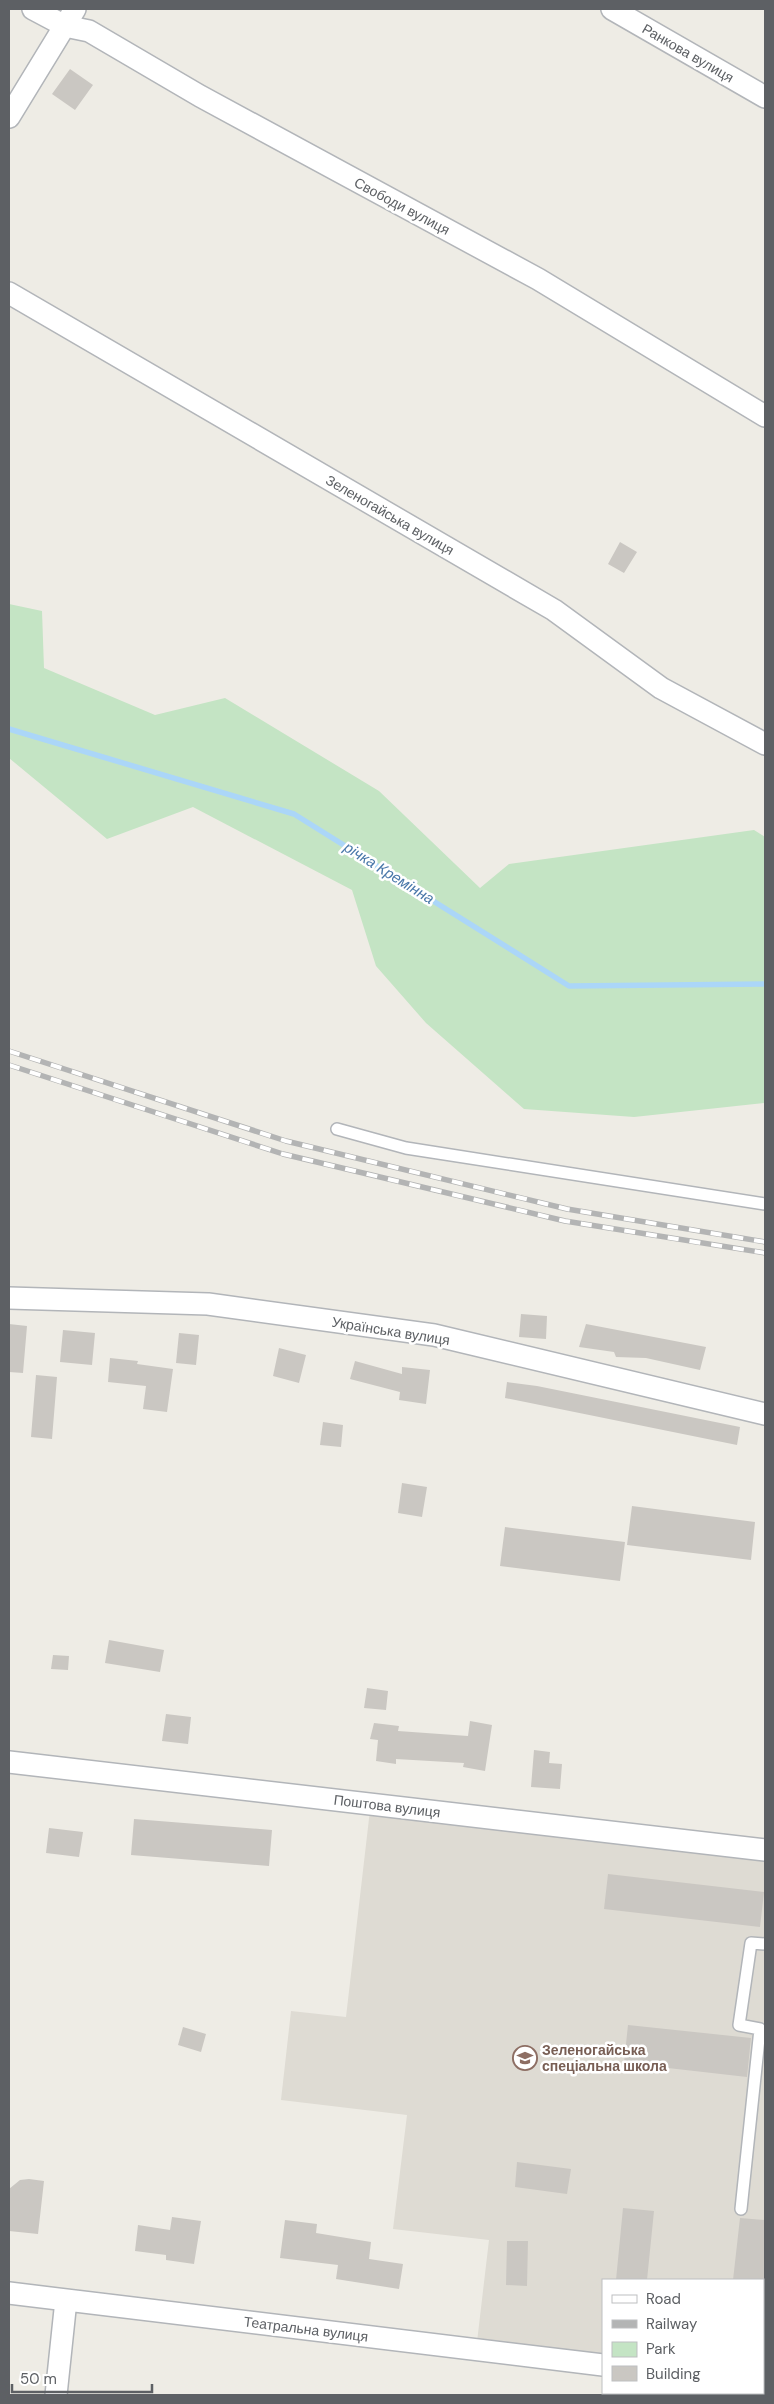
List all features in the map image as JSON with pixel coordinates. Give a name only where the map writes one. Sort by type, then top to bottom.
[{"type":"street","name":"Свободи вулиця","points":[[33,9],[70,18],[89,32],[200,96],[538,280],[765,416]]},
{"type":"street","name":"Ранкова вулиця","points":[[612,9],[765,97]]},
{"type":"street","points":[[9,117],[70,18]]},
{"type":"street","name":"Зеленогайська вулиця","points":[[9,293],[554,610],[661,688],[765,744]]},
{"type":"street","name":"Українська вулиця","points":[[9,1298],[208,1304],[434,1335],[765,1414]]},
{"type":"street","name":"Поштова вулиця","points":[[9,1762],[765,1850]]},
{"type":"street","name":"Театральна вулиця","points":[[9,2293],[602,2365]]},
{"type":"street","points":[[56,2395],[66,2300]]},
{"type":"lane","points":[[337,1129],[406,1148],[765,1204]]},
{"type":"lane","points":[[741,2209],[760,2029],[739,2024],[751,1942],[765,1944]]},
{"type":"shaded area","name":"Зеленогайська спеціальна школа","points":[[370,1810],[765,1856],[765,2377],[764,2279],[602,2279],[602,2357],[477,2342],[489,2240],[393,2229],[407,2115],[281,2100],[291,2011],[346,2017]]},
{"type":"green space","points":[[9,604],[42,611],[44,668],[155,715],[225,698],[379,791],[480,888],[509,864],[754,830],[765,837],[765,1103],[634,1117],[524,1109],[426,1023],[376,966],[352,890],[193,807],[107,839],[9,758]]},
{"type":"building","points":[[70,69],[93,85],[75,110],[52,94]]},
{"type":"building","points":[[620,542],[637,552],[624,573],[608,564]]},
{"type":"building","points":[[521,1314],[547,1316],[546,1339],[519,1337]]},
{"type":"building","points":[[9,1324],[27,1326],[23,1373],[9,1372]]},
{"type":"building","points":[[586,1324],[706,1347],[700,1370],[646,1358],[616,1357],[614,1352],[579,1347]]},
{"type":"building","points":[[63,1330],[95,1333],[92,1365],[60,1362]]},
{"type":"building","points":[[179,1333],[199,1335],[196,1365],[176,1363]]},
{"type":"building","points":[[279,1348],[306,1355],[299,1383],[273,1376]]},
{"type":"building","points":[[110,1358],[138,1361],[137,1364],[173,1369],[167,1412],[143,1409],[146,1386],[108,1382]]},
{"type":"building","points":[[355,1361],[402,1374],[402,1367],[430,1370],[426,1404],[399,1400],[400,1392],[350,1379]]},
{"type":"building","points":[[36,1375],[57,1377],[52,1439],[31,1437]]},
{"type":"building","points":[[507,1382],[537,1386],[740,1427],[737,1445],[505,1398]]},
{"type":"building","points":[[323,1422],[343,1425],[341,1447],[320,1445]]},
{"type":"building","points":[[402,1483],[427,1487],[422,1517],[398,1513]]},
{"type":"building","points":[[632,1506],[755,1522],[751,1560],[627,1545]]},
{"type":"building","points":[[505,1527],[625,1542],[620,1581],[500,1566]]},
{"type":"building","points":[[109,1640],[164,1650],[160,1672],[105,1663]]},
{"type":"building","points":[[53,1655],[69,1656],[68,1670],[51,1669]]},
{"type":"building","points":[[367,1688],[388,1691],[386,1710],[364,1708]]},
{"type":"building","points":[[166,1714],[191,1717],[188,1744],[162,1741]]},
{"type":"building","points":[[470,1721],[492,1725],[485,1771],[463,1767],[464,1763],[396,1759],[396,1764],[376,1761],[378,1740],[370,1739],[374,1723],[399,1726],[398,1731],[468,1736]]},
{"type":"building","points":[[534,1750],[550,1752],[549,1763],[562,1764],[560,1789],[531,1787]]},
{"type":"building","points":[[134,1819],[272,1830],[269,1866],[131,1855]]},
{"type":"building","points":[[49,1828],[83,1832],[79,1857],[46,1853]]},
{"type":"building","points":[[608,1874],[764,1892],[760,1927],[604,1909]]},
{"type":"building","points":[[628,2025],[751,2038],[747,2077],[624,2063]]},
{"type":"building","points":[[183,2027],[206,2034],[201,2052],[178,2045]]},
{"type":"building","points":[[517,2162],[571,2169],[567,2194],[515,2187]]},
{"type":"building","points":[[20,2180],[44,2181],[38,2234],[9,2231],[9,2189]]},
{"type":"building","points":[[623,2208],[654,2211],[647,2279],[616,2279]]},
{"type":"building","points":[[172,2217],[201,2221],[194,2264],[166,2260],[166,2255],[135,2251],[138,2225],[170,2230]]},
{"type":"building","points":[[740,2218],[765,2220],[765,2280],[733,2279]]},
{"type":"building","points":[[285,2220],[317,2224],[316,2233],[371,2242],[369,2259],[403,2264],[399,2289],[336,2279],[338,2265],[280,2258]]},
{"type":"building","points":[[507,2241],[528,2241],[527,2286],[506,2285]]},
{"type":"waterway","name":"річка Кремінна","points":[[9,729],[294,814],[569,986],[765,984]]},
{"type":"railway","points":[[9,1051],[286,1141],[567,1209],[765,1242]]},
{"type":"railway","points":[[9,1065],[283,1154],[565,1221],[765,1253]]},
{"type":"place","name":"Зеленогайська спеціальна школа","points":[[525,2058]]}]
